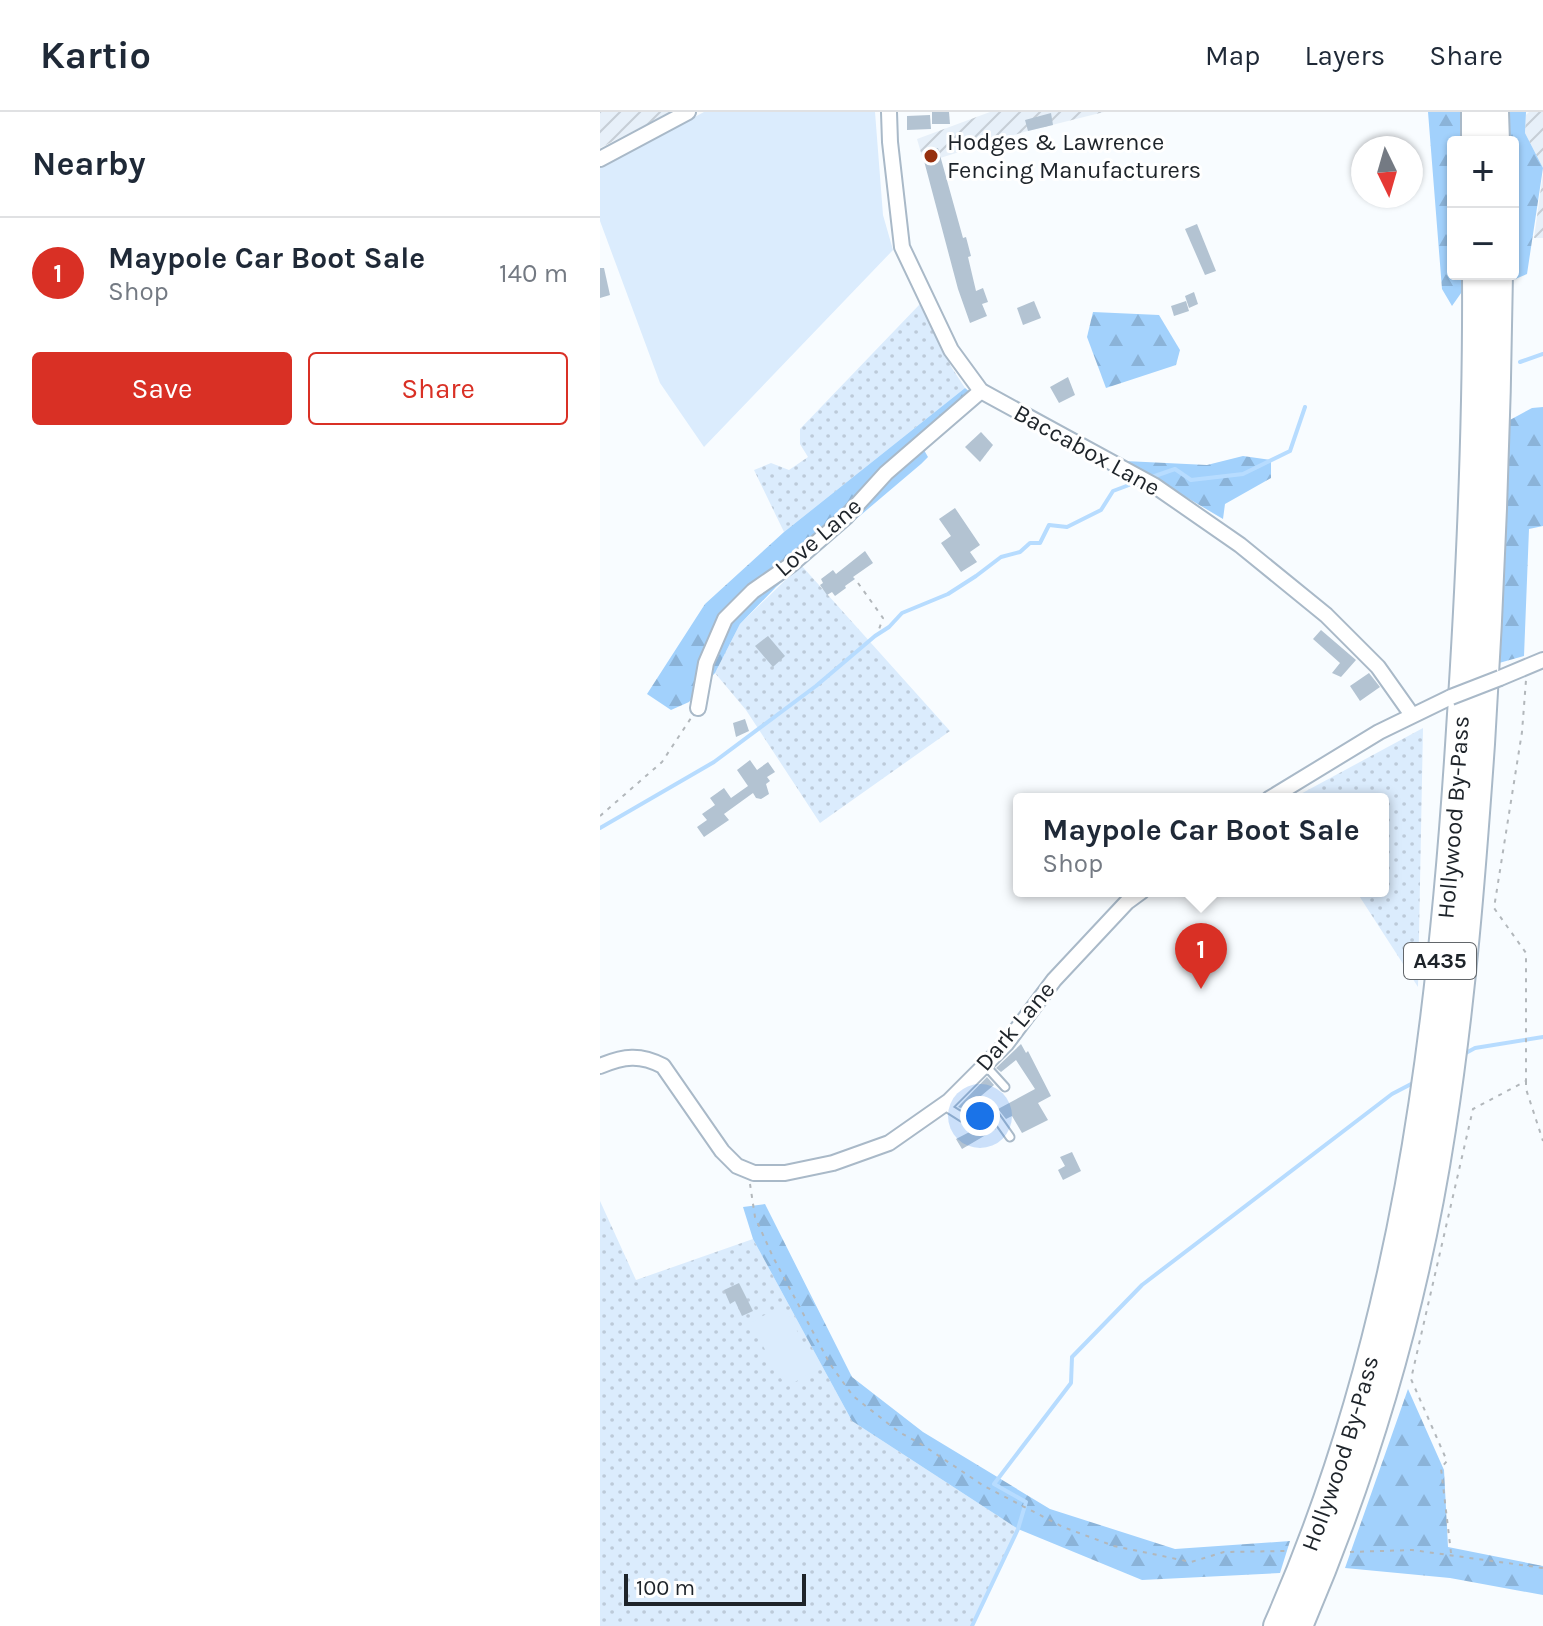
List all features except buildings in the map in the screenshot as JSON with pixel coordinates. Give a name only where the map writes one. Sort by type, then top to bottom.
[{"type":"highway","points":[[1475,112],[1475,136]]},
{"type":"highway","points":[[1495,112],[1496,136]]},
{"type":"highway","name":"Hollywood By-Pass","points":[[1299,1626],[1365,1383],[1406,1213],[1421,1127],[1455,814],[1470,575],[1476,280]]},
{"type":"highway","name":"Hollywood By-Pass","points":[[1277,1626],[1319,1552],[1385,1384],[1407,1303],[1442,1129],[1466,927],[1478,785],[1492,570],[1499,280]]},
{"type":"street","points":[[600,159],[688,112]]},
{"type":"street","name":"Baccabox Lane","points":[[889,112],[902,247],[951,350],[981,391],[1155,486],[1240,545],[1326,615],[1368,656],[1412,715]]},
{"type":"street","name":"Love Lane","points":[[698,708],[706,663],[725,619],[753,591],[792,564],[846,517],[886,473],[981,391]]},
{"type":"street","points":[[1278,793],[1316,768],[1412,715],[1543,660]]},
{"type":"street","name":"Dark Lane","points":[[754,1173],[785,1173],[847,1158],[889,1143],[943,1105],[1006,1044],[1054,980],[1134,897]]},
{"type":"street","points":[[600,1066],[633,1056],[648,1058],[663,1066],[722,1151],[737,1166],[754,1173]]},
{"type":"lane","points":[[985,1065],[1005,1087]]},
{"type":"lane","points":[[943,1105],[962,1117],[991,1110],[1010,1137]]},
{"type":"path","points":[[858,583],[883,618],[878,632]]},
{"type":"path","points":[[1527,666],[1522,732],[1494,908],[1526,953],[1526,1089],[1543,1141]]},
{"type":"path","points":[[600,816],[662,762],[698,708]]},
{"type":"path","points":[[1451,1554],[1441,1468],[1447,1461],[1411,1379],[1473,1109],[1526,1081]]},
{"type":"path","points":[[754,1173],[749,1182],[755,1217],[830,1364],[853,1396],[899,1432],[984,1486],[1063,1527],[1114,1546],[1191,1562],[1236,1550],[1412,1550],[1543,1568]]},
{"type":"shaded area","points":[[600,112],[671,112],[600,148]]},
{"type":"shaded area","points":[[704,112],[875,112],[883,215],[893,250],[704,447],[660,383],[600,221],[600,167]]},
{"type":"shaded area","points":[[990,112],[1104,112],[1024,132],[924,163],[917,139]]},
{"type":"shaded area","points":[[1529,112],[1543,112],[1543,168],[1525,133]]},
{"type":"shaded area","points":[[1543,173],[1543,238],[1534,238]]},
{"type":"shaded area","points":[[920,304],[965,388],[784,532],[754,470],[771,463],[789,470],[808,457],[800,444],[800,429]]},
{"type":"shaded area","points":[[801,565],[950,731],[820,823],[746,710],[715,673],[740,624]]},
{"type":"shaded area","points":[[1423,728],[1418,987],[1360,897],[1389,897],[1389,793],[1302,793]]},
{"type":"shaded area","points":[[600,1201],[636,1280],[753,1239],[852,1421],[1018,1529],[972,1626],[600,1626]]},
{"type":"shaded area","points":[[783,1305],[818,1369],[786,1387],[750,1323]]},
{"type":"green space","points":[[1428,112],[1461,112],[1462,136],[1447,136],[1447,280],[1466,280],[1466,286],[1452,306],[1442,289]]},
{"type":"green space","points":[[1505,112],[1526,112],[1525,133],[1543,168],[1527,274],[1519,277],[1519,136],[1505,136]]},
{"type":"green space","points":[[1093,312],[1159,315],[1180,350],[1176,365],[1106,388],[1087,337]]},
{"type":"green space","points":[[965,388],[975,396],[920,443],[928,457],[776,587],[740,624],[715,673],[689,702],[671,710],[647,694],[705,604],[784,532]]},
{"type":"green space","points":[[1543,407],[1543,526],[1529,529],[1524,656],[1499,663],[1508,421],[1532,408]]},
{"type":"green space","points":[[1243,456],[1271,460],[1271,478],[1225,504],[1223,519],[1125,461],[1207,465]]},
{"type":"green space","points":[[765,1204],[852,1377],[923,1432],[1050,1509],[1175,1549],[1290,1541],[1280,1573],[1142,1580],[1018,1529],[852,1421],[753,1239],[743,1207]]},
{"type":"green space","points":[[1408,1389],[1444,1470],[1448,1547],[1543,1566],[1543,1595],[1450,1578],[1345,1568]]},
{"type":"waterway","points":[[1520,362],[1543,354]]},
{"type":"waterway","points":[[1149,478],[1175,469],[1191,480],[1243,474],[1290,451],[1305,407]]},
{"type":"waterway","points":[[600,828],[714,762],[816,686],[902,613],[948,594],[1001,557],[1020,552],[1030,543],[1040,543],[1049,525],[1067,527],[1101,510],[1113,491],[1137,482]]},
{"type":"waterway","points":[[1464,1054],[1475,1048],[1543,1037]]},
{"type":"waterway","points":[[972,1626],[1018,1529],[1026,1502],[994,1484],[1071,1383],[1072,1357],[1142,1285],[1392,1094],[1415,1082]]},
{"type":"place","name":"Hodges & Lawrence Fencing Manufacturers","points":[[931,156]]},
{"type":"place","name":"Maypole Car Boot Sale","points":[[1201,989]]}]
